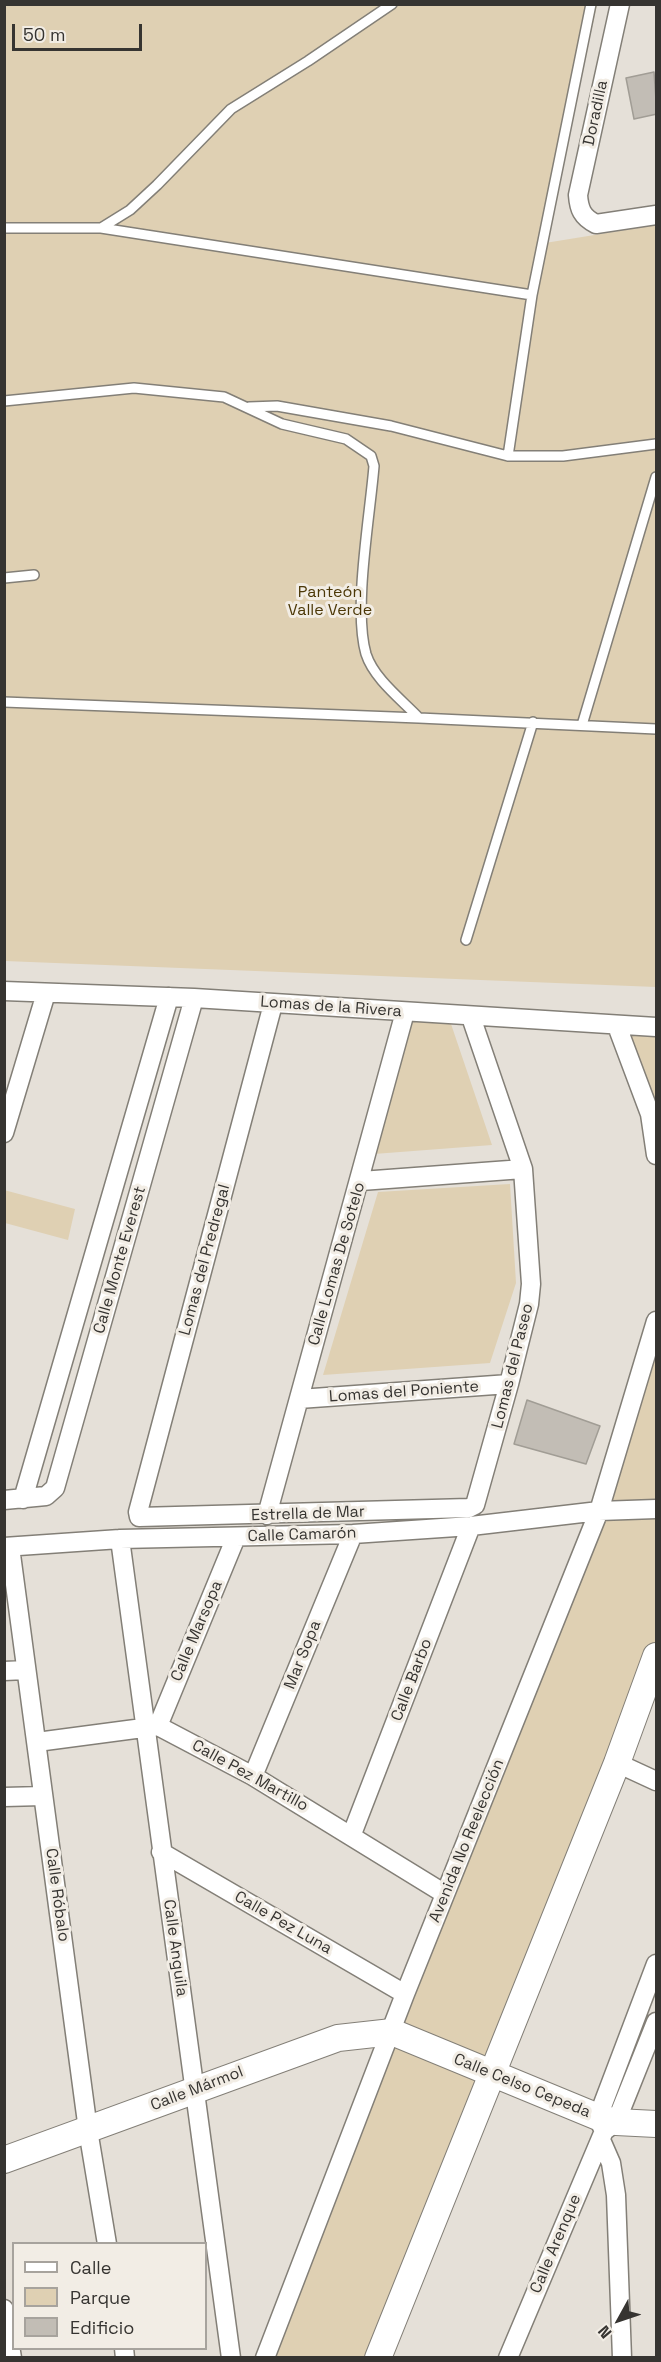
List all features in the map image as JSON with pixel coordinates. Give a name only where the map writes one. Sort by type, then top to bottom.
[{"type":"street","name":"Doradilla","points":[[620,4],[578,195],[579,206],[588,220],[606,224],[657,215]]},
{"type":"street","name":"Lomas de la Rivera","points":[[4,991],[194,998],[657,1027]]},
{"type":"street","points":[[4,1133],[46,993]]},
{"type":"street","name":"Calle Monte Everest","points":[[169,997],[14,1499],[46,1496],[56,1488],[194,998]]},
{"type":"street","name":"Lomas del Predregal","points":[[140,1517],[141,1500],[273,1004]]},
{"type":"street","name":"Calle Lomas De Sotelo","points":[[267,1515],[361,1181],[405,1012]]},
{"type":"street","name":"Lomas del Paseo","points":[[471,1017],[523,1169],[531,1284],[529,1304],[509,1384],[475,1505]]},
{"type":"street","points":[[617,1026],[650,1114],[657,1155]]},
{"type":"street","points":[[361,1181],[523,1169]]},
{"type":"street","name":"Avenida No Reelección","points":[[263,2355],[599,1511],[657,1321]]},
{"type":"street","name":"Lomas del Poniente","points":[[298,1399],[509,1384]]},
{"type":"street","name":"Estrella de Mar","points":[[140,1517],[469,1508],[475,1505]]},
{"type":"street","name":"Calle Camarón","points":[[7,1547],[120,1539],[353,1534],[471,1526],[599,1511],[657,1509]]},
{"type":"street","name":"Calle Barbo","points":[[352,1834],[471,1526]]},
{"type":"street","name":"Mar Sopa","points":[[253,1776],[353,1534]]},
{"type":"street","name":"Calle Marsopa","points":[[152,1727],[236,1537]]},
{"type":"street","name":"Calle Anguila","points":[[120,1539],[152,1727],[161,1852],[196,2090],[231,2358]]},
{"type":"street","name":"Calle Róbalo","points":[[7,1547],[37,1742],[88,2130],[107,2242]]},
{"type":"street","points":[[378,2358],[617,1763],[657,1656]]},
{"type":"street","points":[[4,1671],[26,1670]]},
{"type":"street","points":[[37,1742],[152,1727]]},
{"type":"street","name":"Calle Pez Martillo","points":[[152,1727],[253,1776],[352,1834],[445,1894]]},
{"type":"street","points":[[617,1763],[657,1781]]},
{"type":"street","points":[[4,1797],[44,1796]]},
{"type":"street","name":"Calle Pez Luna","points":[[161,1852],[405,1995]]},
{"type":"street","name":"Calle Arenque","points":[[605,2127],[657,1964]]},
{"type":"street","name":"Calle Arenque","points":[[508,2358],[605,2127],[657,2022]]},
{"type":"street","name":"Calle Celso Cepeda","points":[[392,2032],[491,2073],[605,2127],[657,2124]]},
{"type":"street","name":"Calle Mármol","points":[[4,2160],[338,2038],[392,2032]]},
{"type":"street","points":[[605,2127],[616,2194],[622,2358]]},
{"type":"street","points":[[4,2309],[12,2358]]},
{"type":"lane","points":[[101,228],[130,210],[231,109],[308,61],[392,4]]},
{"type":"lane","points":[[508,456],[532,295],[591,4]]},
{"type":"lane","points":[[4,228],[101,228],[532,295]]},
{"type":"lane","points":[[4,401],[134,388],[224,397],[249,407],[263,417],[346,439],[370,456],[374,466],[362,608],[367,656],[383,680],[420,718]]},
{"type":"lane","points":[[249,407],[277,406],[391,426],[508,456],[563,456],[657,444]]},
{"type":"lane","points":[[582,725],[657,477]]},
{"type":"lane","points":[[4,578],[34,574]]},
{"type":"lane","points":[[4,702],[533,722],[657,729]]},
{"type":"lane","points":[[466,940],[533,722]]},
{"type":"green space","name":"Panteón Valle Verde","points":[[5,5],[597,5],[545,243],[656,225],[656,987],[5,961]]},
{"type":"green space","points":[[407,1021],[450,1021],[492,1145],[374,1154]]},
{"type":"green space","points":[[617,1026],[656,1027],[656,1155]]},
{"type":"green space","points":[[510,1184],[516,1283],[490,1363],[323,1375],[378,1192]]},
{"type":"green space","points":[[4,1190],[75,1209],[68,1240],[5,1223]]},
{"type":"green space","points":[[656,1321],[656,1656],[376,2357],[265,2358],[599,1511]]},
{"type":"building","points":[[654,72],[657,114],[634,119],[626,78]]},
{"type":"building","points":[[527,1400],[600,1426],[586,1464],[514,1444]]}]
